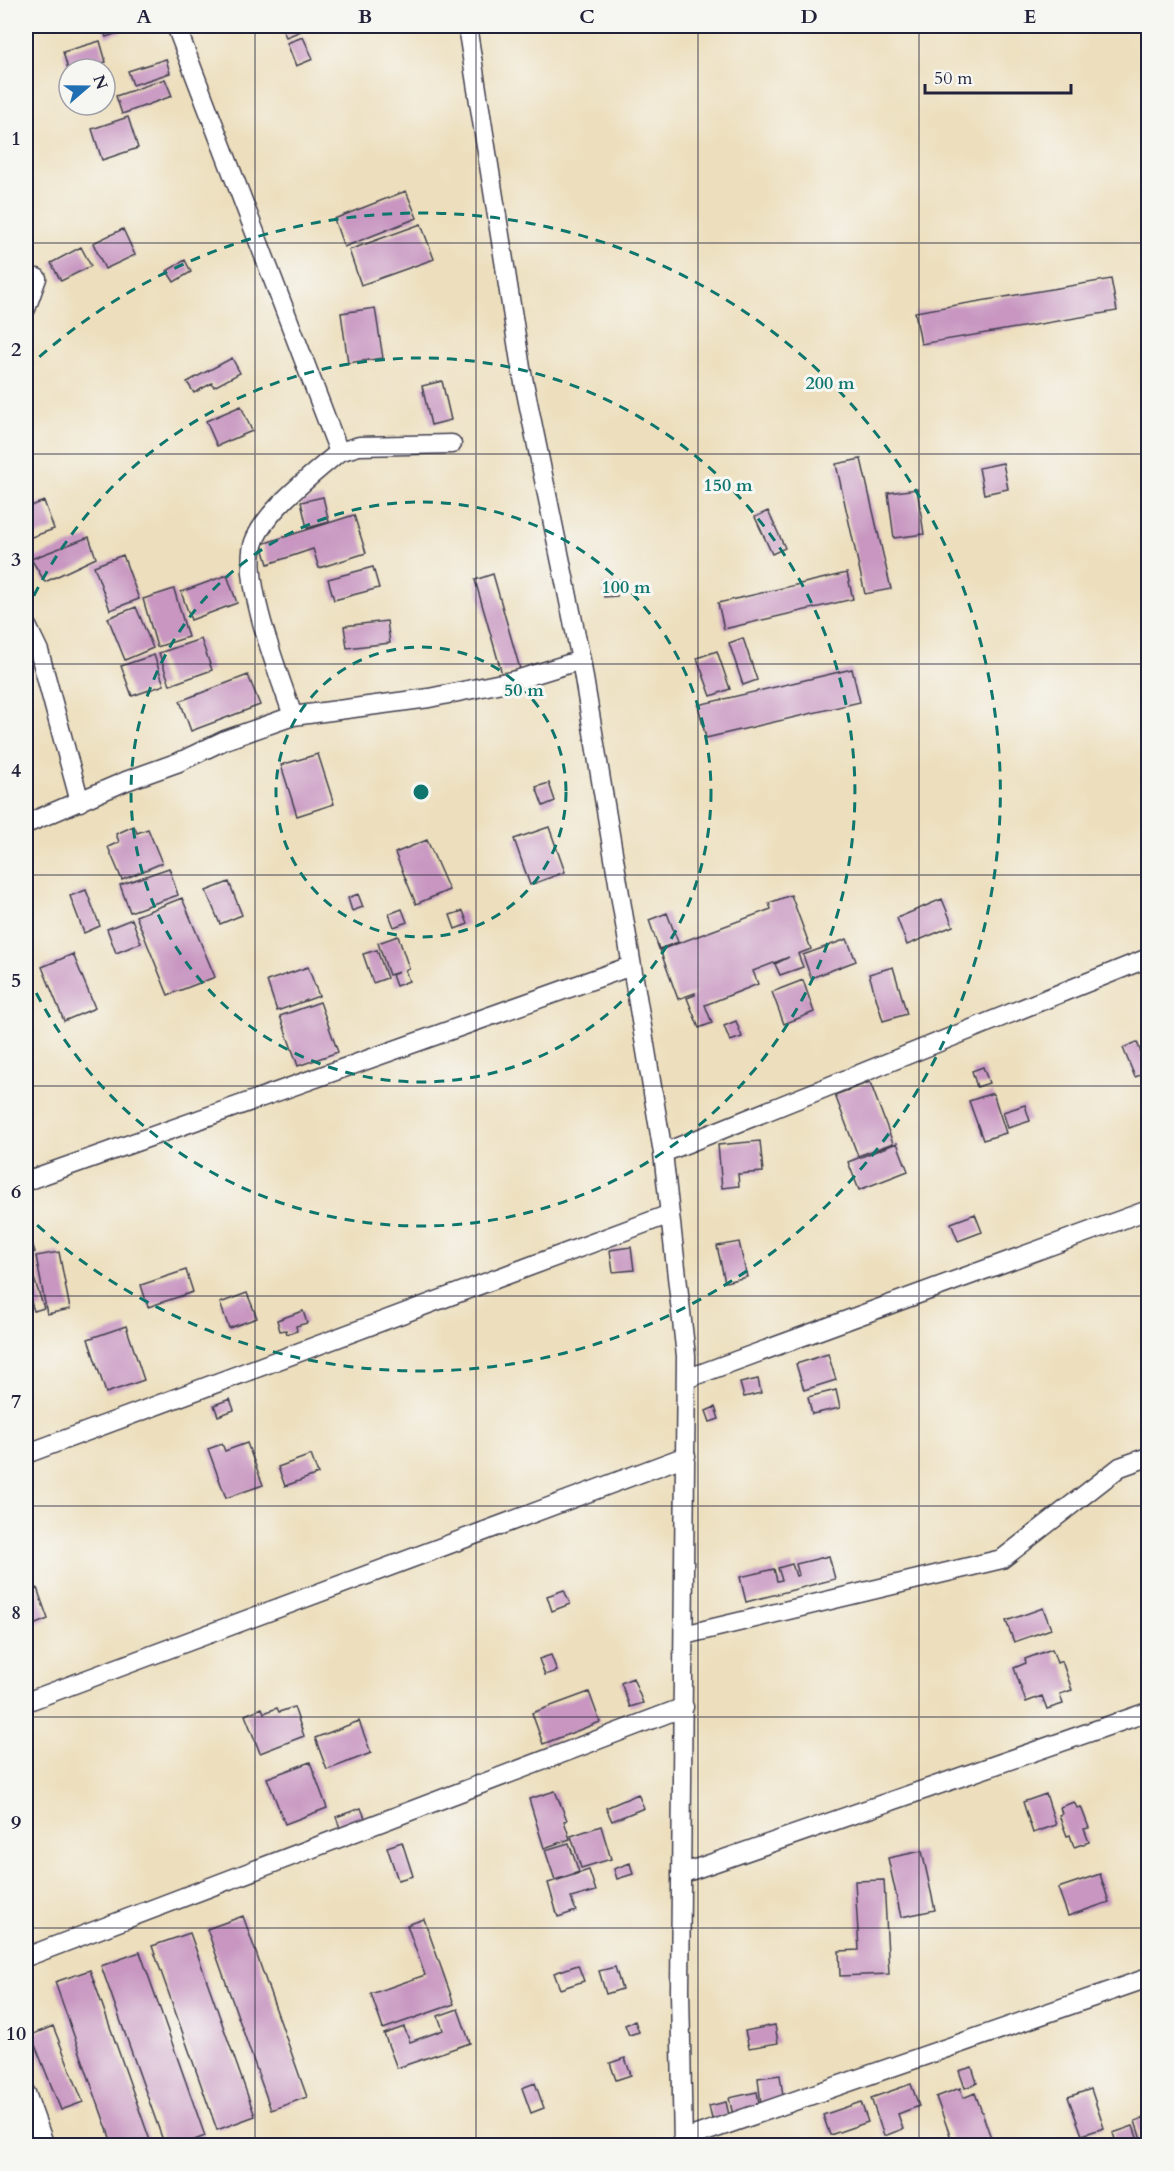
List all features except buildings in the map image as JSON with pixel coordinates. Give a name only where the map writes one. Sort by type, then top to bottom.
[{"type":"street","points":[[176,26],[339,452]]},
{"type":"street","points":[[467,26],[521,368],[581,660],[663,1153],[686,1356],[681,1874],[683,2143],[1149,1978]]},
{"type":"street","points":[[26,309],[37,278]]},
{"type":"street","points":[[293,716],[256,604],[254,543],[280,503],[339,452],[358,446],[452,444]]},
{"type":"street","points":[[26,624],[39,651],[80,802]]},
{"type":"street","points":[[26,824],[225,740],[293,716],[440,695],[516,680],[581,660]]},
{"type":"street","points":[[663,1153],[1149,958]]},
{"type":"street","points":[[26,1181],[631,966]]},
{"type":"street","points":[[686,1379],[1149,1210]]},
{"type":"street","points":[[26,1454],[670,1214]]},
{"type":"street","points":[[26,1702],[686,1456]]},
{"type":"street","points":[[684,1635],[1002,1559],[1120,1467],[1149,1457]]},
{"type":"street","points":[[26,1957],[684,1707]]},
{"type":"street","points":[[681,1874],[1149,1712]]},
{"type":"street","points":[[26,2092],[45,2145]]}]
